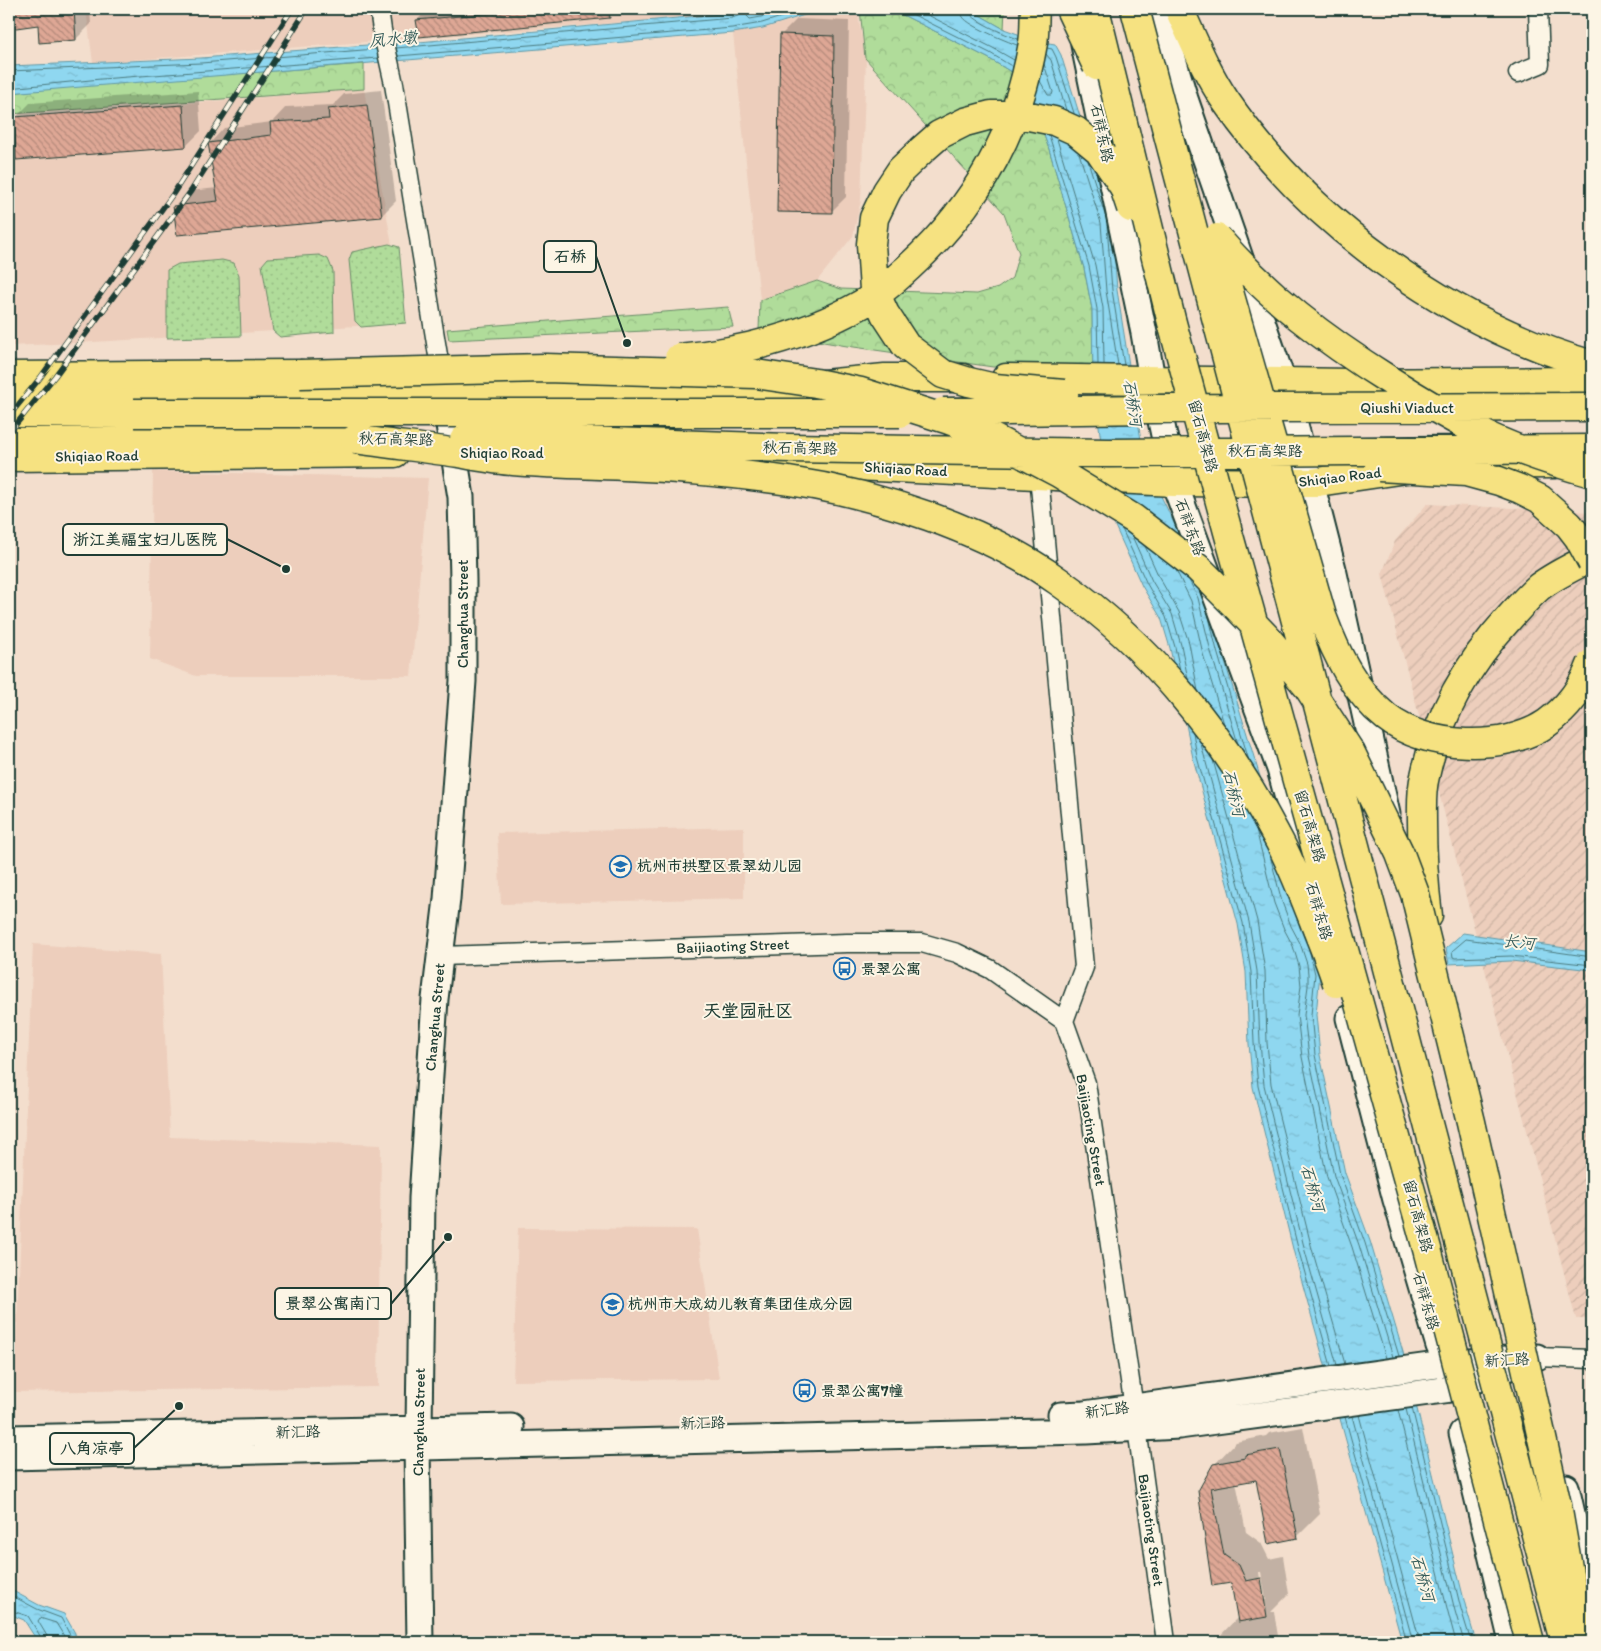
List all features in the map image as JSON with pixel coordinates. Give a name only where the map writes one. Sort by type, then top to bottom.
[{"type":"main road","points":[[545,368],[715,354],[755,347],[798,334],[864,303],[897,278],[925,253],[973,196],[991,165],[1017,109],[1033,42],[1035,9]]},
{"type":"main road","points":[[1070,9],[1088,49],[1110,88],[1167,175],[1196,214],[1237,262],[1286,308],[1369,368],[1412,395],[1476,430],[1530,454],[1592,473]]},
{"type":"main road","name":"留石高架路","points":[[1095,9],[1171,319],[1228,532],[1427,1249],[1530,1642]]},
{"type":"main road","points":[[1135,9],[1565,1642]]},
{"type":"main road","points":[[1179,9],[1200,55],[1224,99],[1257,143],[1294,183],[1333,220],[1389,266],[1464,312],[1568,358],[1592,365]]},
{"type":"main road","points":[[1147,59],[1199,188],[1322,616],[1335,649],[1356,685],[1388,719],[1409,731],[1442,741],[1481,743],[1505,740],[1546,724],[1570,703],[1588,676],[1592,663]]},
{"type":"main road","points":[[1222,408],[1184,404],[1175,402],[1127,397],[1041,393],[995,388],[943,374],[906,346],[885,314],[874,290],[871,244],[874,218],[886,191],[902,170],[939,135],[965,122],[991,115],[1024,115],[1054,121],[1076,131],[1100,150],[1124,187],[1137,227],[1180,394],[1182,404],[1199,472],[1228,532]]},
{"type":"main road","points":[[9,376],[545,368],[756,374],[816,382],[861,392],[950,420],[985,434],[1052,470],[1134,519],[1199,569],[1266,637],[1289,663],[1324,710],[1351,753],[1400,854],[1415,894],[1471,1122],[1557,1505],[1581,1642]]},
{"type":"main road","points":[[9,396],[741,392],[885,378],[1484,383],[1592,381]]},
{"type":"main road","name":"Qiushi Viaduct","points":[[1222,408],[1592,407]]},
{"type":"main road","name":"秋石高架路","points":[[9,413],[910,413],[1222,408]]},
{"type":"main road","points":[[355,439],[513,461],[725,473],[791,481],[849,493],[899,507],[981,538],[1024,559],[1096,610],[1130,639],[1194,710],[1226,751],[1278,837],[1299,884],[1335,976],[1427,1249]]},
{"type":"main road","name":"秋石高架路","points":[[9,442],[355,439],[580,441],[799,448],[1109,452],[1592,449]]},
{"type":"main road","name":"Shiqiao Road","points":[[9,457],[521,452],[688,458],[1169,482],[1311,483],[1430,465],[1592,464]]},
{"type":"main road","points":[[1109,452],[1238,469],[1364,467],[1466,472],[1499,481],[1540,499],[1569,525],[1579,538],[1592,562]]},
{"type":"main road","points":[[1432,962],[1422,852],[1424,777],[1436,736],[1451,698],[1469,668],[1484,648],[1518,609],[1539,588],[1592,557]]},
{"type":"street","points":[[379,9],[394,84],[444,394]]},
{"type":"street","name":"石祥东路","points":[[1076,9],[1144,333],[1144,379],[1169,482],[1280,769],[1340,984],[1396,1200],[1451,1389],[1512,1642]]},
{"type":"street","points":[[1158,9],[1186,99],[1283,382],[1311,483],[1337,588],[1420,968],[1537,1357],[1592,1602]]},
{"type":"street","points":[[1518,73],[1540,64],[1538,9]]},
{"type":"street","name":"Changhua Street","points":[[420,1642],[418,1438],[422,1198],[435,1000],[448,899],[463,681],[461,496],[444,394]]},
{"type":"street","points":[[1039,475],[1084,966],[1064,1022]]},
{"type":"street","name":"Baijiaoting Street","points":[[440,956],[837,943],[922,943],[957,953],[990,969],[1064,1022],[1086,1083],[1166,1642]]},
{"type":"street","points":[[1537,1357],[1592,1359]]},
{"type":"street","name":"新汇路","points":[[1135,1418],[1314,1382],[1444,1364],[1537,1357]]},
{"type":"street","name":"新汇路","points":[[9,1457],[418,1438],[1084,1414],[1135,1418],[1179,1426],[1451,1389],[1537,1357]]},
{"type":"street","name":"新汇路","points":[[9,1438],[418,1438]]},
{"type":"shaded area","points":[[86,9],[743,9],[731,13],[641,21],[93,63]]},
{"type":"shaded area","points":[[830,9],[857,9],[866,59],[861,200],[853,236],[817,281],[760,300],[733,33],[763,28]]},
{"type":"shaded area","points":[[364,89],[406,323],[9,346],[9,179],[12,178],[14,117]]},
{"type":"shaded area","points":[[153,471],[428,478],[411,676],[196,676],[150,659]]},
{"type":"shaded area","points":[[1427,504],[1592,512],[1592,1319],[1576,1319],[1382,574],[1395,541]]},
{"type":"shaded area","name":"杭州市拱墅区景翠幼儿园","points":[[744,827],[744,898],[501,904],[497,833]]},
{"type":"shaded area","points":[[33,944],[161,954],[170,1137],[381,1145],[378,1387],[14,1392]]},
{"type":"shaded area","name":"杭州市大成幼儿教育集团佳成分园","points":[[518,1228],[697,1229],[719,1379],[513,1381]]},
{"type":"green space","points":[[860,9],[891,9],[988,58],[1013,73],[1033,105],[1049,149],[1084,268],[1092,309],[1093,368],[993,367],[759,331],[760,300],[817,281],[841,289],[977,294],[998,288],[1012,278],[1019,253],[1004,213],[865,58]]},
{"type":"green space","points":[[969,9],[1005,9],[1004,29]]},
{"type":"green space","points":[[364,64],[364,89],[10,114],[12,179],[9,179],[9,93]]},
{"type":"green space","points":[[389,244],[399,247],[406,323],[361,327],[355,321],[349,260],[352,252]]},
{"type":"green space","points":[[319,255],[328,259],[333,271],[334,332],[280,337],[273,331],[262,265],[268,258]]},
{"type":"green space","points":[[222,260],[234,263],[239,275],[241,336],[167,338],[167,270],[178,264]]},
{"type":"green space","points":[[728,307],[733,327],[449,340],[447,329]]},
{"type":"water","points":[[743,9],[824,9],[763,28],[733,33],[9,93],[9,66],[201,58],[419,42],[731,13]]},
{"type":"water","name":"石桥河","points":[[891,9],[969,9],[1004,29],[1037,41],[1055,44],[1061,55],[1112,220],[1117,290],[1145,465],[1208,594],[1221,649],[1320,973],[1316,1015],[1320,1055],[1345,1173],[1370,1241],[1403,1352],[1476,1642],[1402,1642],[1294,1253],[1253,1087],[1246,972],[1238,924],[1193,758],[1170,648],[1161,618],[1142,586],[1115,526],[1106,481],[1093,379],[1092,309],[1084,268],[1049,149],[1033,105],[1013,73],[988,58]]},
{"type":"water","name":"长河","points":[[1463,933],[1592,952],[1592,970],[1511,961],[1449,964],[1446,948]]},
{"type":"water","points":[[9,1589],[39,1605],[64,1614],[75,1633],[76,1642],[38,1642],[24,1620],[9,1614]]},
{"type":"building","points":[[9,9],[74,9],[76,40],[39,43],[38,25],[9,29]]},
{"type":"building","points":[[537,9],[609,9],[610,18],[419,37],[416,20]]},
{"type":"building","points":[[780,34],[834,36],[832,213],[777,212]]},
{"type":"building","points":[[183,105],[186,147],[16,160],[14,117]]},
{"type":"building","points":[[367,105],[382,217],[177,235],[173,206],[218,201],[208,143],[271,135],[270,122],[329,119],[328,109]]},
{"type":"building","points":[[1280,1449],[1298,1538],[1268,1544],[1256,1480],[1211,1488],[1224,1555],[1239,1565],[1246,1581],[1261,1578],[1267,1617],[1238,1622],[1231,1583],[1212,1586],[1198,1491],[1213,1464],[1245,1458],[1245,1455]]},
{"type":"railway","points":[[9,416],[40,378],[173,194],[292,9]]},
{"type":"railway","points":[[9,433],[55,376],[191,191],[307,9]]},
{"type":"place","name":"石桥","points":[[627,343]]},
{"type":"place","name":"浙江美福宝妇儿医院","points":[[286,569]]},
{"type":"place","name":"杭州市拱墅区景翠幼儿园","points":[[621,866]]},
{"type":"place","name":"景翠公寓","points":[[845,969]]},
{"type":"place","name":"景翠公寓南门","points":[[448,1237]]},
{"type":"place","name":"杭州市大成幼儿教育集团佳成分园","points":[[612,1304]]},
{"type":"place","name":"景翆公寓7幢","points":[[805,1391]]},
{"type":"place","name":"八角凉亭","points":[[179,1406]]},
{"type":"district","name":"天堂园社区","points":[[748,1011]]},
{"type":"water label","name":"凤水墩","points":[[393,39]]}]
